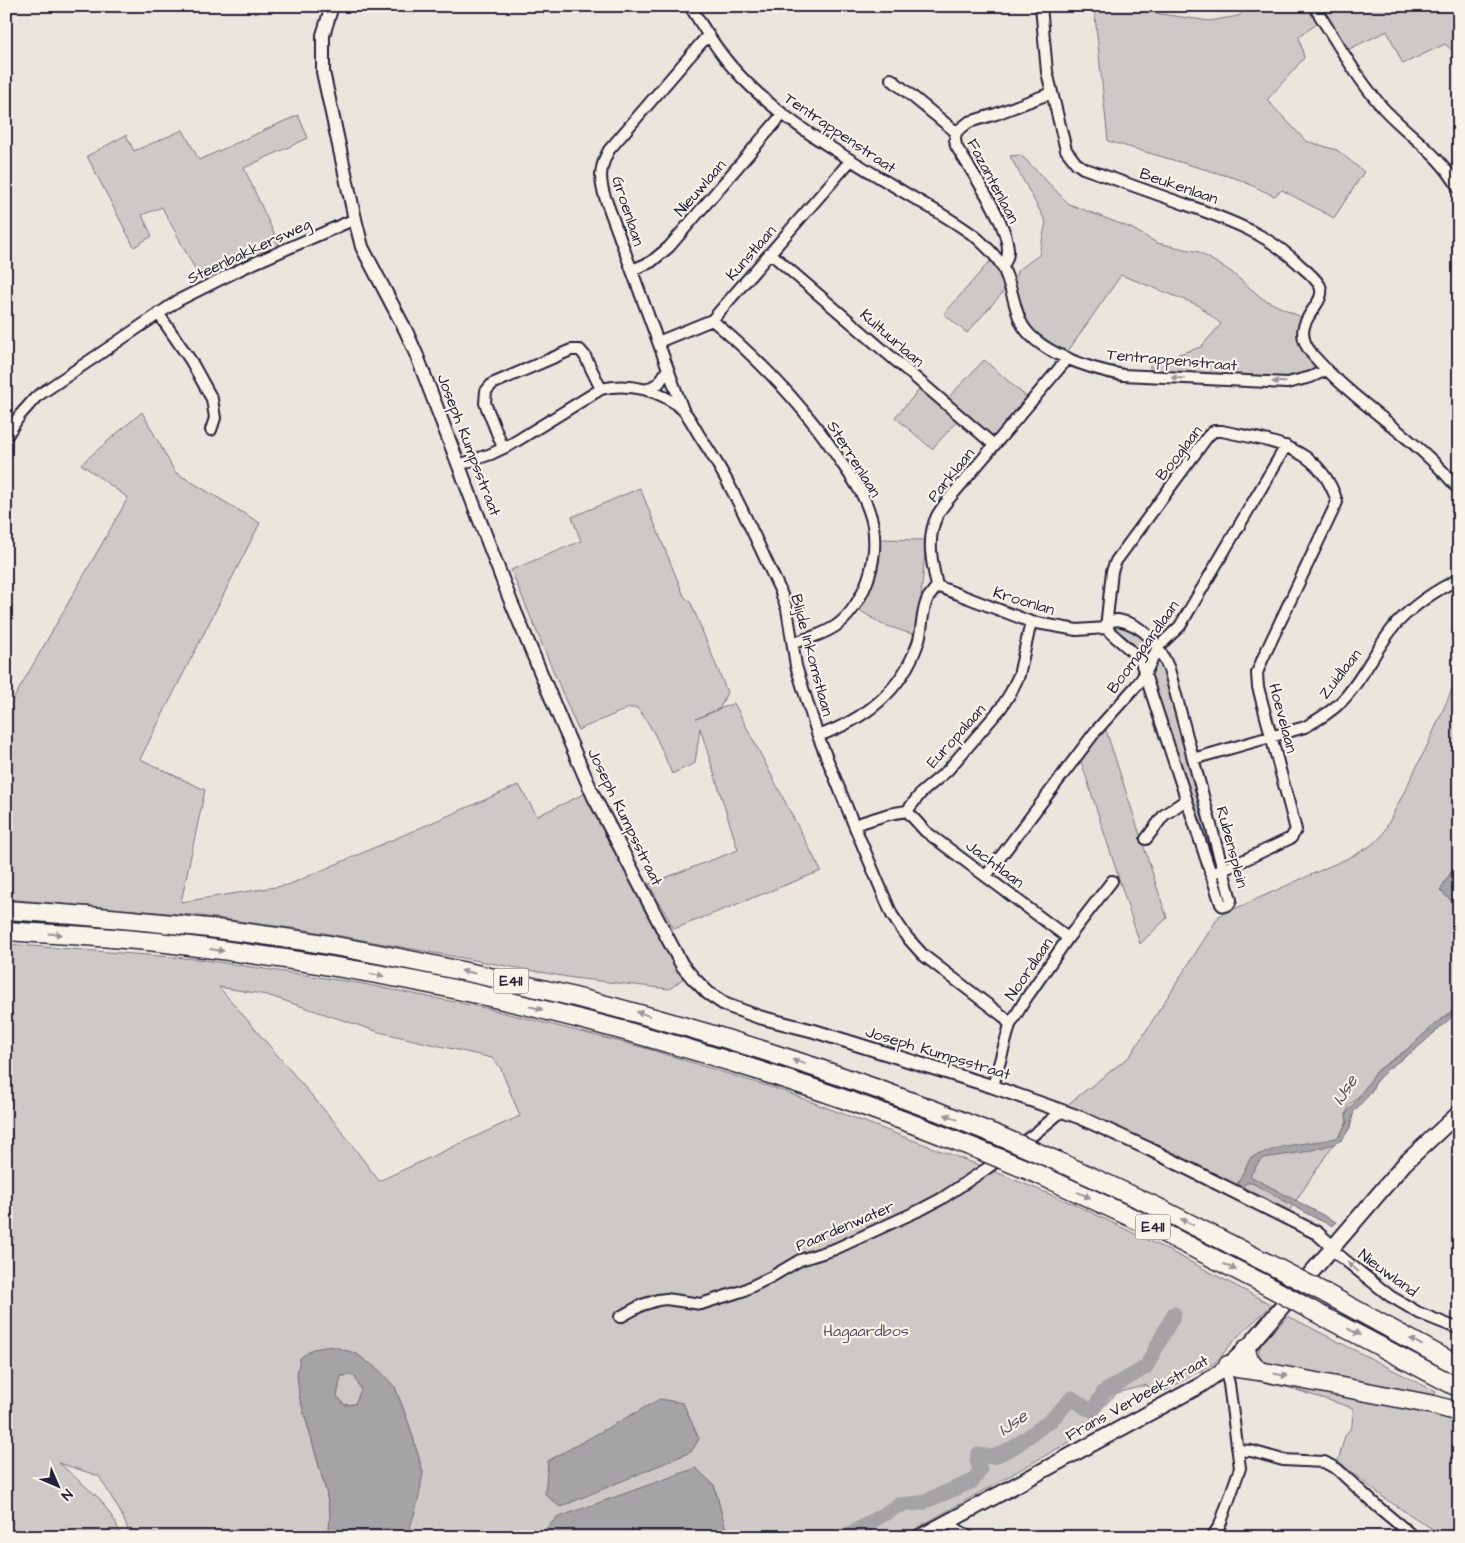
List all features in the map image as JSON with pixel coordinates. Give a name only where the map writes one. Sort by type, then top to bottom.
[{"type":"highway","name":"E411","points":[[6,910],[179,924],[279,937],[390,956],[508,980],[610,1005],[733,1040],[838,1074],[930,1108],[1057,1161],[1159,1208],[1277,1268],[1459,1366]]},
{"type":"highway","name":"E411","points":[[6,931],[188,946],[388,976],[501,999],[605,1025],[728,1060],[830,1093],[1040,1175],[1150,1226],[1264,1284],[1459,1388]]},
{"type":"highway","points":[[1246,1349],[1248,1358],[1259,1371]]},
{"type":"highway","points":[[1227,1366],[1459,1412]]},
{"type":"main road","name":"Frans Verbeekstraat","points":[[920,1537],[1201,1384],[1227,1366],[1246,1349],[1405,1163],[1459,1113]]},
{"type":"street","name":"Joseph Kumpsstraat","points":[[332,6],[323,35],[323,72],[354,219],[362,247],[410,340],[437,405],[509,597],[585,777],[668,940],[682,965],[692,978],[708,993],[726,1005],[742,1012],[814,1031],[993,1086],[1079,1117],[1167,1158],[1317,1233],[1333,1247]]},
{"type":"street","name":"Tentrappenstraat","points":[[690,6],[708,35],[734,70],[782,115],[977,238],[990,250],[1003,266],[1020,321],[1027,333],[1036,340],[1068,358],[1105,372],[1123,375],[1287,383],[1310,377],[1326,370]]},
{"type":"street","name":"Beukenlaan","points":[[1041,6],[1047,72],[1051,93],[1066,150],[1076,163],[1083,168],[1226,218],[1275,245],[1295,260],[1319,285],[1321,297],[1304,324],[1304,335],[1310,351],[1326,370]]},
{"type":"street","points":[[1314,6],[1365,86],[1399,124],[1446,168],[1459,188]]},
{"type":"street","name":"Groenlaan","points":[[683,410],[601,186],[600,174],[603,162],[610,150],[708,35]]},
{"type":"street","name":"Fazantenlaan","points":[[891,79],[956,132],[956,146],[1004,230],[1008,249],[1007,258],[1003,266]]},
{"type":"street","points":[[956,132],[969,122],[1051,93]]},
{"type":"street","name":"Nieuwlaan","points":[[632,270],[651,262],[669,247],[782,115]]},
{"type":"street","name":"Kunstlaan","points":[[658,342],[712,320],[851,160]]},
{"type":"street","name":"Steenbakkersweg","points":[[6,437],[20,415],[36,397],[179,300],[243,268],[354,219]]},
{"type":"street","name":"Kultuurlaan","points":[[770,254],[994,445]]},
{"type":"street","points":[[158,314],[191,361],[212,399],[215,418],[211,430]]},
{"type":"street","name":"Sterrenlaan","points":[[712,320],[768,371],[796,401],[824,436],[862,494],[870,513],[874,536],[873,562],[859,601],[846,618],[835,628],[823,634],[793,643]]},
{"type":"street","points":[[502,448],[485,403],[486,391],[492,384],[571,350],[580,350],[585,356],[601,389]]},
{"type":"street","name":"Parklaan","points":[[937,586],[932,563],[931,544],[932,530],[937,516],[948,500],[1068,358]]},
{"type":"street","points":[[648,389],[658,383],[668,369]]},
{"type":"street","points":[[1326,370],[1422,450],[1448,475],[1459,490]]},
{"type":"street","name":"Blijde Inkomstlaan","points":[[459,465],[502,448],[601,389],[609,387],[648,389],[668,399],[683,410],[720,466],[787,609],[796,666],[818,736],[892,915],[906,936],[923,954],[1004,1017],[1010,1025]]},
{"type":"street","name":"Booglaan","points":[[1106,628],[1112,571],[1116,561],[1208,436],[1214,431],[1222,431],[1297,450],[1310,459],[1321,471],[1335,494],[1337,502]]},
{"type":"street","name":"Boomgaardlaan","points":[[986,876],[1095,732],[1137,685],[1145,674],[1158,646],[1180,626],[1286,446]]},
{"type":"street","name":"Hoevelaan","points":[[1210,873],[1223,870],[1291,838],[1296,830],[1258,687],[1257,673],[1337,502]]},
{"type":"street","name":"Zuidlaan","points":[[1193,759],[1305,727],[1322,718],[1344,699],[1398,622],[1421,600],[1459,579]]},
{"type":"street","points":[[818,736],[856,720],[887,695],[900,678],[919,642],[927,600],[937,586]]},
{"type":"street","name":"Kroonlan","points":[[937,586],[1031,622],[1077,630],[1106,628]]},
{"type":"street","name":"Rubensplein","points":[[1118,620],[1126,621],[1141,629],[1158,646],[1169,669],[1231,900],[1226,906],[1221,904],[1210,873],[1145,674],[1136,655],[1106,628],[1111,622],[1118,620]]},
{"type":"street","name":"Europalaan","points":[[906,811],[921,793],[947,771],[1006,700],[1018,675],[1031,622]]},
{"type":"street","points":[[1146,839],[1164,815],[1186,800]]},
{"type":"street","points":[[854,825],[889,814],[906,811]]},
{"type":"street","name":"Jachtlaan","points":[[906,811],[925,831],[1068,938]]},
{"type":"street","name":"Noordlaan","points":[[993,1086],[1010,1025],[1068,938],[1112,881]]},
{"type":"street","name":"Paardenwater","points":[[620,1316],[642,1305],[658,1300],[666,1299],[701,1304],[742,1291],[800,1260],[835,1249],[922,1209],[941,1199],[986,1169],[1034,1135],[1062,1111]]},
{"type":"street","name":"Nieuwland","points":[[1333,1247],[1336,1253],[1390,1296],[1419,1313],[1459,1329]]},
{"type":"street","points":[[1217,1534],[1240,1468],[1227,1366]]},
{"type":"street","points":[[1238,1450],[1251,1451],[1283,1460],[1324,1462],[1337,1469],[1414,1537]]},
{"type":"street","points":[[946,1522],[968,1537]]},
{"type":"green space","points":[[1094,6],[1210,21],[1238,16],[1253,6],[1309,6],[1320,22],[1299,36],[1304,58],[1267,100],[1306,141],[1337,150],[1364,172],[1334,218],[1282,190],[1274,196],[1238,179],[1108,141]]},
{"type":"green space","points":[[1318,6],[1459,6],[1459,56],[1445,44],[1403,64],[1387,31],[1347,50]]},
{"type":"green space","points":[[298,115],[308,138],[244,168],[281,249],[204,286],[162,207],[142,215],[152,236],[134,247],[87,156],[126,135],[134,151],[183,130],[199,160]]},
{"type":"green space","points":[[1021,155],[1069,204],[1131,228],[1157,243],[1199,252],[1230,271],[1263,299],[1301,317],[1300,344],[1320,368],[1290,378],[1150,372],[1150,363],[1201,347],[1221,324],[1198,305],[1121,275],[1066,354],[1029,327],[1013,286],[1017,271],[1039,255],[1046,222],[1010,156]]},
{"type":"green space","points":[[990,261],[999,273],[1004,291],[967,333],[944,314]]},
{"type":"green space","points":[[984,360],[1030,400],[994,440],[947,399]]},
{"type":"green space","points":[[921,388],[958,420],[932,449],[895,417]]},
{"type":"green space","points":[[142,412],[175,472],[260,523],[140,759],[205,790],[181,902],[288,885],[519,785],[537,816],[586,793],[686,976],[670,989],[573,978],[307,930],[192,915],[6,899],[6,712],[128,498],[81,464]]},
{"type":"green space","points":[[640,488],[684,596],[691,603],[727,692],[720,708],[696,719],[734,703],[821,871],[674,929],[649,884],[738,850],[700,728],[695,763],[672,774],[653,731],[637,708],[629,708],[578,730],[511,570],[581,541],[572,517]]},
{"type":"green space","points":[[878,539],[926,540],[919,620],[915,635],[881,624],[858,609],[868,591],[873,576]]},
{"type":"green space","points":[[1124,624],[1144,635],[1152,649],[1148,657],[1143,658],[1113,631],[1116,625]]},
{"type":"green space","points":[[1156,660],[1163,662],[1218,862],[1211,866],[1150,676]]},
{"type":"green space","points":[[1459,674],[1459,860],[1440,890],[1459,908],[1459,1006],[1409,1048],[1378,1070],[1362,1093],[1349,1105],[1346,1114],[1347,1122],[1341,1133],[1287,1214],[1067,1105],[1130,1056],[1219,916],[1357,854],[1382,836],[1427,746]]},
{"type":"green space","points":[[1105,727],[1167,918],[1140,944],[1080,758]]},
{"type":"green space","name":"Hagaardbos","points":[[6,944],[198,959],[358,983],[485,1008],[645,1048],[780,1090],[976,1164],[1076,1205],[1170,1251],[1272,1305],[1238,1336],[1217,1361],[1158,1395],[1146,1385],[1117,1393],[1076,1433],[1073,1440],[901,1537],[728,1537],[714,1485],[542,1532],[542,1537],[407,1537],[423,1473],[410,1427],[395,1387],[355,1353],[299,1395],[326,1491],[330,1513],[329,1531],[332,1537],[131,1537],[122,1515],[99,1476],[59,1463],[100,1499],[116,1523],[121,1537],[12,1537],[6,1522]],"holes":[[[219,987],[267,995],[379,1032],[492,1058],[500,1067],[520,1116],[379,1181],[337,1125]]]},
{"type":"green space","points":[[1288,1316],[1436,1392],[1432,1398],[1274,1367],[1262,1360],[1258,1352],[1262,1343]]},
{"type":"green space","points":[[354,1375],[362,1390],[355,1404],[344,1405],[337,1396],[341,1376]]},
{"type":"green space","points":[[1259,1375],[1459,1417],[1459,1537],[1445,1537],[1384,1498],[1338,1461],[1345,1436],[1352,1426],[1353,1408],[1290,1388],[1258,1381]]},
{"type":"shaded area","points":[[1459,860],[1459,908],[1440,890]]},
{"type":"shaded area","points":[[1459,1005],[1459,1014],[1452,1017],[1377,1080],[1370,1094],[1354,1111],[1350,1128],[1342,1140],[1304,1152],[1264,1158],[1250,1176],[1336,1222],[1333,1226],[1252,1183],[1246,1183],[1242,1189],[1236,1186],[1251,1157],[1285,1146],[1339,1137],[1347,1122],[1346,1114],[1378,1070],[1404,1052]]},
{"type":"shaded area","points":[[331,1346],[355,1353],[379,1370],[395,1387],[410,1427],[423,1473],[418,1502],[407,1537],[332,1537],[329,1531],[330,1513],[326,1491],[299,1395],[297,1374],[300,1358],[313,1349]],"holes":[[[354,1375],[361,1390],[355,1404],[345,1405],[337,1396],[341,1376]]]},
{"type":"shaded area","points":[[660,1399],[683,1403],[699,1439],[691,1452],[560,1507],[545,1494],[548,1461]]},
{"type":"shaded area","points":[[696,1468],[714,1485],[728,1537],[542,1537],[542,1533],[556,1518]]},
{"type":"waterway","name":"IJse","points":[[846,1537],[899,1505],[921,1503],[973,1481],[980,1470],[977,1461],[978,1455],[993,1457],[1014,1447],[1051,1420],[1072,1398],[1086,1408],[1093,1410],[1104,1392],[1146,1367],[1174,1314]]}]
